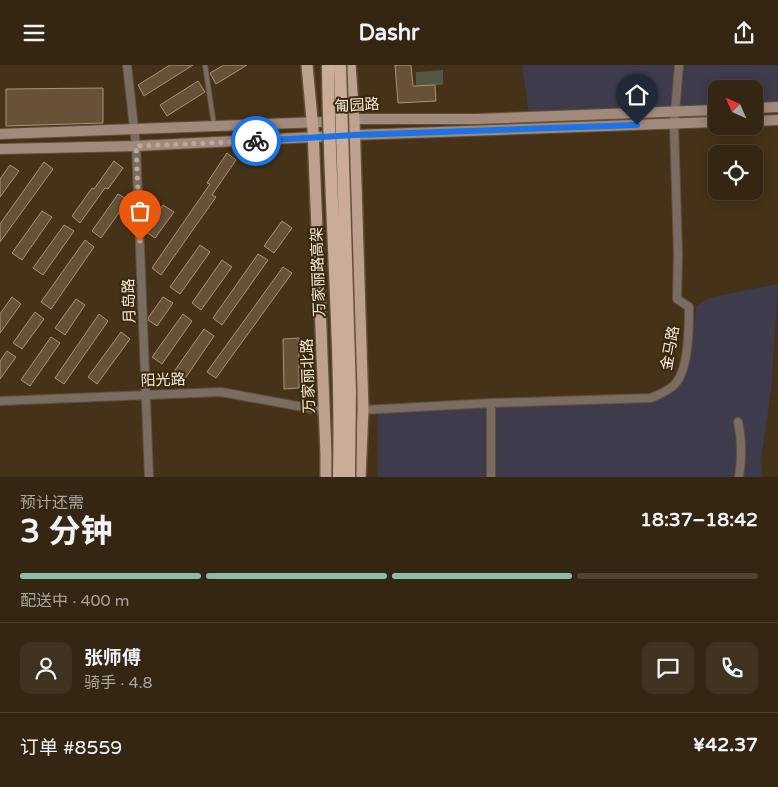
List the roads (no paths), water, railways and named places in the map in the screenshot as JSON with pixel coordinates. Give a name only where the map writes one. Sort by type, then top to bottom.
[{"type":"highway","name":"万家丽路高架","points":[[328,65],[328,130],[340,422],[340,477]]},
{"type":"highway","name":"万家丽路高架","points":[[340,65],[350,391],[350,477]]},
{"type":"main road","name":"万家丽北路","points":[[307,65],[313,138],[326,477]]},
{"type":"main road","points":[[350,65],[354,119],[363,410],[360,477]]},
{"type":"main road","points":[[763,108],[778,107]]},
{"type":"main road","name":"匍园路","points":[[0,134],[354,119],[476,119],[708,109]]},
{"type":"main road","points":[[763,121],[778,120]]},
{"type":"main road","name":"匍园路","points":[[0,149],[136,146],[354,135],[708,122]]},
{"type":"street","name":"月岛路","points":[[127,65],[136,146],[149,477]]},
{"type":"street","name":"金马路","points":[[363,410],[491,403],[651,398],[668,391],[680,378],[683,373],[689,325],[689,307],[677,299],[678,254],[674,124],[679,65]]},
{"type":"street","name":"阳光路","points":[[0,401],[221,391],[324,411]]},
{"type":"street","points":[[491,403],[491,477]]},
{"type":"street","points":[[738,421],[741,435],[739,477]]},
{"type":"lane","points":[[205,65],[214,126]]}]
